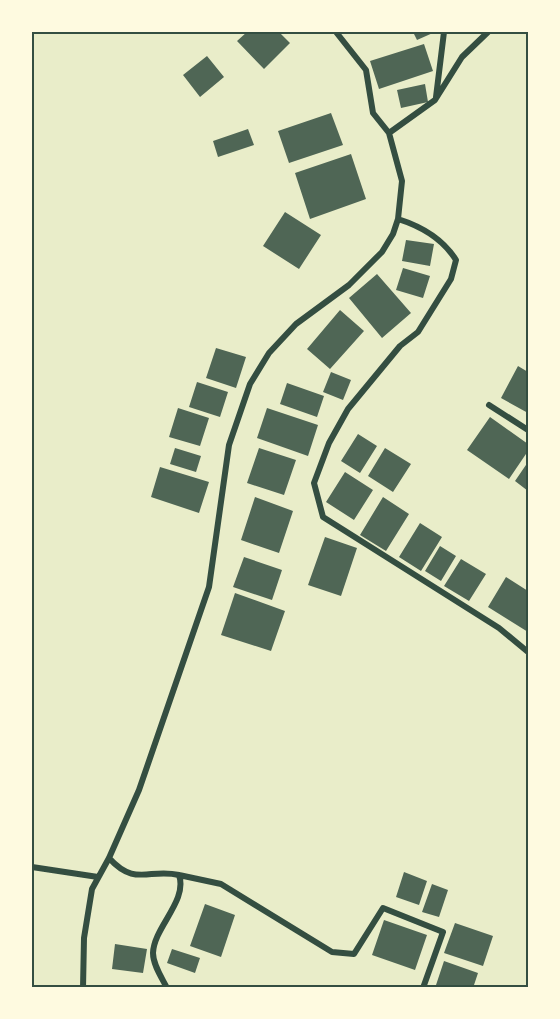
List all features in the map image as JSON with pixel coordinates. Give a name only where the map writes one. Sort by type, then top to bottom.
[{"type":"street","points":[[83,987],[84,938],[92,889],[109,858],[139,790],[209,588],[229,445],[250,384],[269,353],[296,324],[349,285],[382,252],[398,219],[402,181],[389,133],[373,113],[366,70],[336,32]]},
{"type":"street","points":[[435,100],[444,32]]},
{"type":"street","points":[[389,133],[435,100],[462,57],[488,32]]},
{"type":"street","points":[[398,219],[418,225],[444,245],[456,260],[452,279],[418,332],[400,346],[343,417],[329,443],[314,483],[323,517],[499,628],[528,652]]},
{"type":"street","points":[[489,405],[528,430]]},
{"type":"street","points":[[109,858],[118,868],[139,877],[179,875],[221,884],[286,921],[332,952],[354,954],[383,908],[443,932],[423,987]]},
{"type":"street","points":[[32,867],[98,877]]},
{"type":"street","points":[[167,987],[158,972],[153,954],[159,932],[180,890],[179,875]]},
{"type":"building","points":[[247,32],[279,32],[290,43],[264,69],[237,41]]},
{"type":"building","points":[[413,32],[435,32],[417,40]]},
{"type":"building","points":[[424,44],[433,71],[379,89],[370,61]]},
{"type":"building","points":[[207,56],[224,77],[200,97],[183,75]]},
{"type":"building","points":[[425,84],[428,102],[401,108],[397,90]]},
{"type":"building","points":[[331,113],[343,145],[289,163],[278,131]]},
{"type":"building","points":[[248,129],[254,145],[218,157],[213,141]]},
{"type":"building","points":[[351,154],[366,199],[310,219],[295,173]]},
{"type":"building","points":[[285,212],[321,235],[299,269],[263,246]]},
{"type":"building","points":[[406,240],[434,244],[430,266],[402,261]]},
{"type":"building","points":[[403,268],[430,276],[423,298],[396,290]]},
{"type":"building","points":[[377,274],[411,313],[382,338],[349,298]]},
{"type":"building","points":[[340,310],[364,331],[330,369],[307,349]]},
{"type":"building","points":[[216,348],[246,357],[236,388],[206,378]]},
{"type":"building","points":[[518,366],[528,372],[528,413],[501,398]]},
{"type":"building","points":[[331,372],[351,380],[343,400],[323,392]]},
{"type":"building","points":[[197,382],[228,392],[220,417],[189,407]]},
{"type":"building","points":[[287,383],[324,396],[317,417],[280,404]]},
{"type":"building","points":[[178,408],[209,418],[200,446],[169,437]]},
{"type":"building","points":[[267,408],[318,425],[308,456],[257,438]]},
{"type":"building","points":[[490,417],[528,444],[528,451],[509,479],[467,450]]},
{"type":"building","points":[[358,434],[377,446],[360,473],[341,461]]},
{"type":"building","points":[[175,448],[201,456],[196,472],[170,464]]},
{"type":"building","points":[[259,448],[296,460],[284,495],[247,483]]},
{"type":"building","points":[[385,448],[411,464],[393,492],[368,476]]},
{"type":"building","points":[[528,462],[528,491],[515,481]]},
{"type":"building","points":[[160,467],[209,482],[199,513],[151,497]]},
{"type":"building","points":[[345,472],[373,490],[354,520],[326,502]]},
{"type":"building","points":[[255,497],[293,511],[279,553],[241,540]]},
{"type":"building","points":[[383,497],[409,514],[386,551],[360,535]]},
{"type":"building","points":[[420,523],[442,537],[421,571],[399,557]]},
{"type":"building","points":[[325,537],[357,548],[341,596],[308,585]]},
{"type":"building","points":[[440,546],[456,556],[441,581],[425,571]]},
{"type":"building","points":[[244,557],[282,570],[272,600],[233,587]]},
{"type":"building","points":[[461,559],[486,574],[469,601],[444,586]]},
{"type":"building","points":[[506,577],[528,591],[528,632],[488,607]]},
{"type":"building","points":[[235,593],[285,611],[271,651],[221,635]]},
{"type":"building","points":[[404,872],[427,881],[419,905],[396,897]]},
{"type":"building","points":[[432,884],[448,890],[439,917],[422,912]]},
{"type":"building","points":[[205,904],[235,915],[221,957],[190,946]]},
{"type":"building","points":[[384,920],[427,935],[415,970],[372,955]]},
{"type":"building","points":[[455,923],[493,936],[483,966],[444,953]]},
{"type":"building","points":[[115,944],[147,949],[143,973],[112,969]]},
{"type":"building","points":[[172,949],[200,958],[195,973],[167,963]]},
{"type":"building","points":[[444,961],[478,973],[473,988],[435,988]]}]
